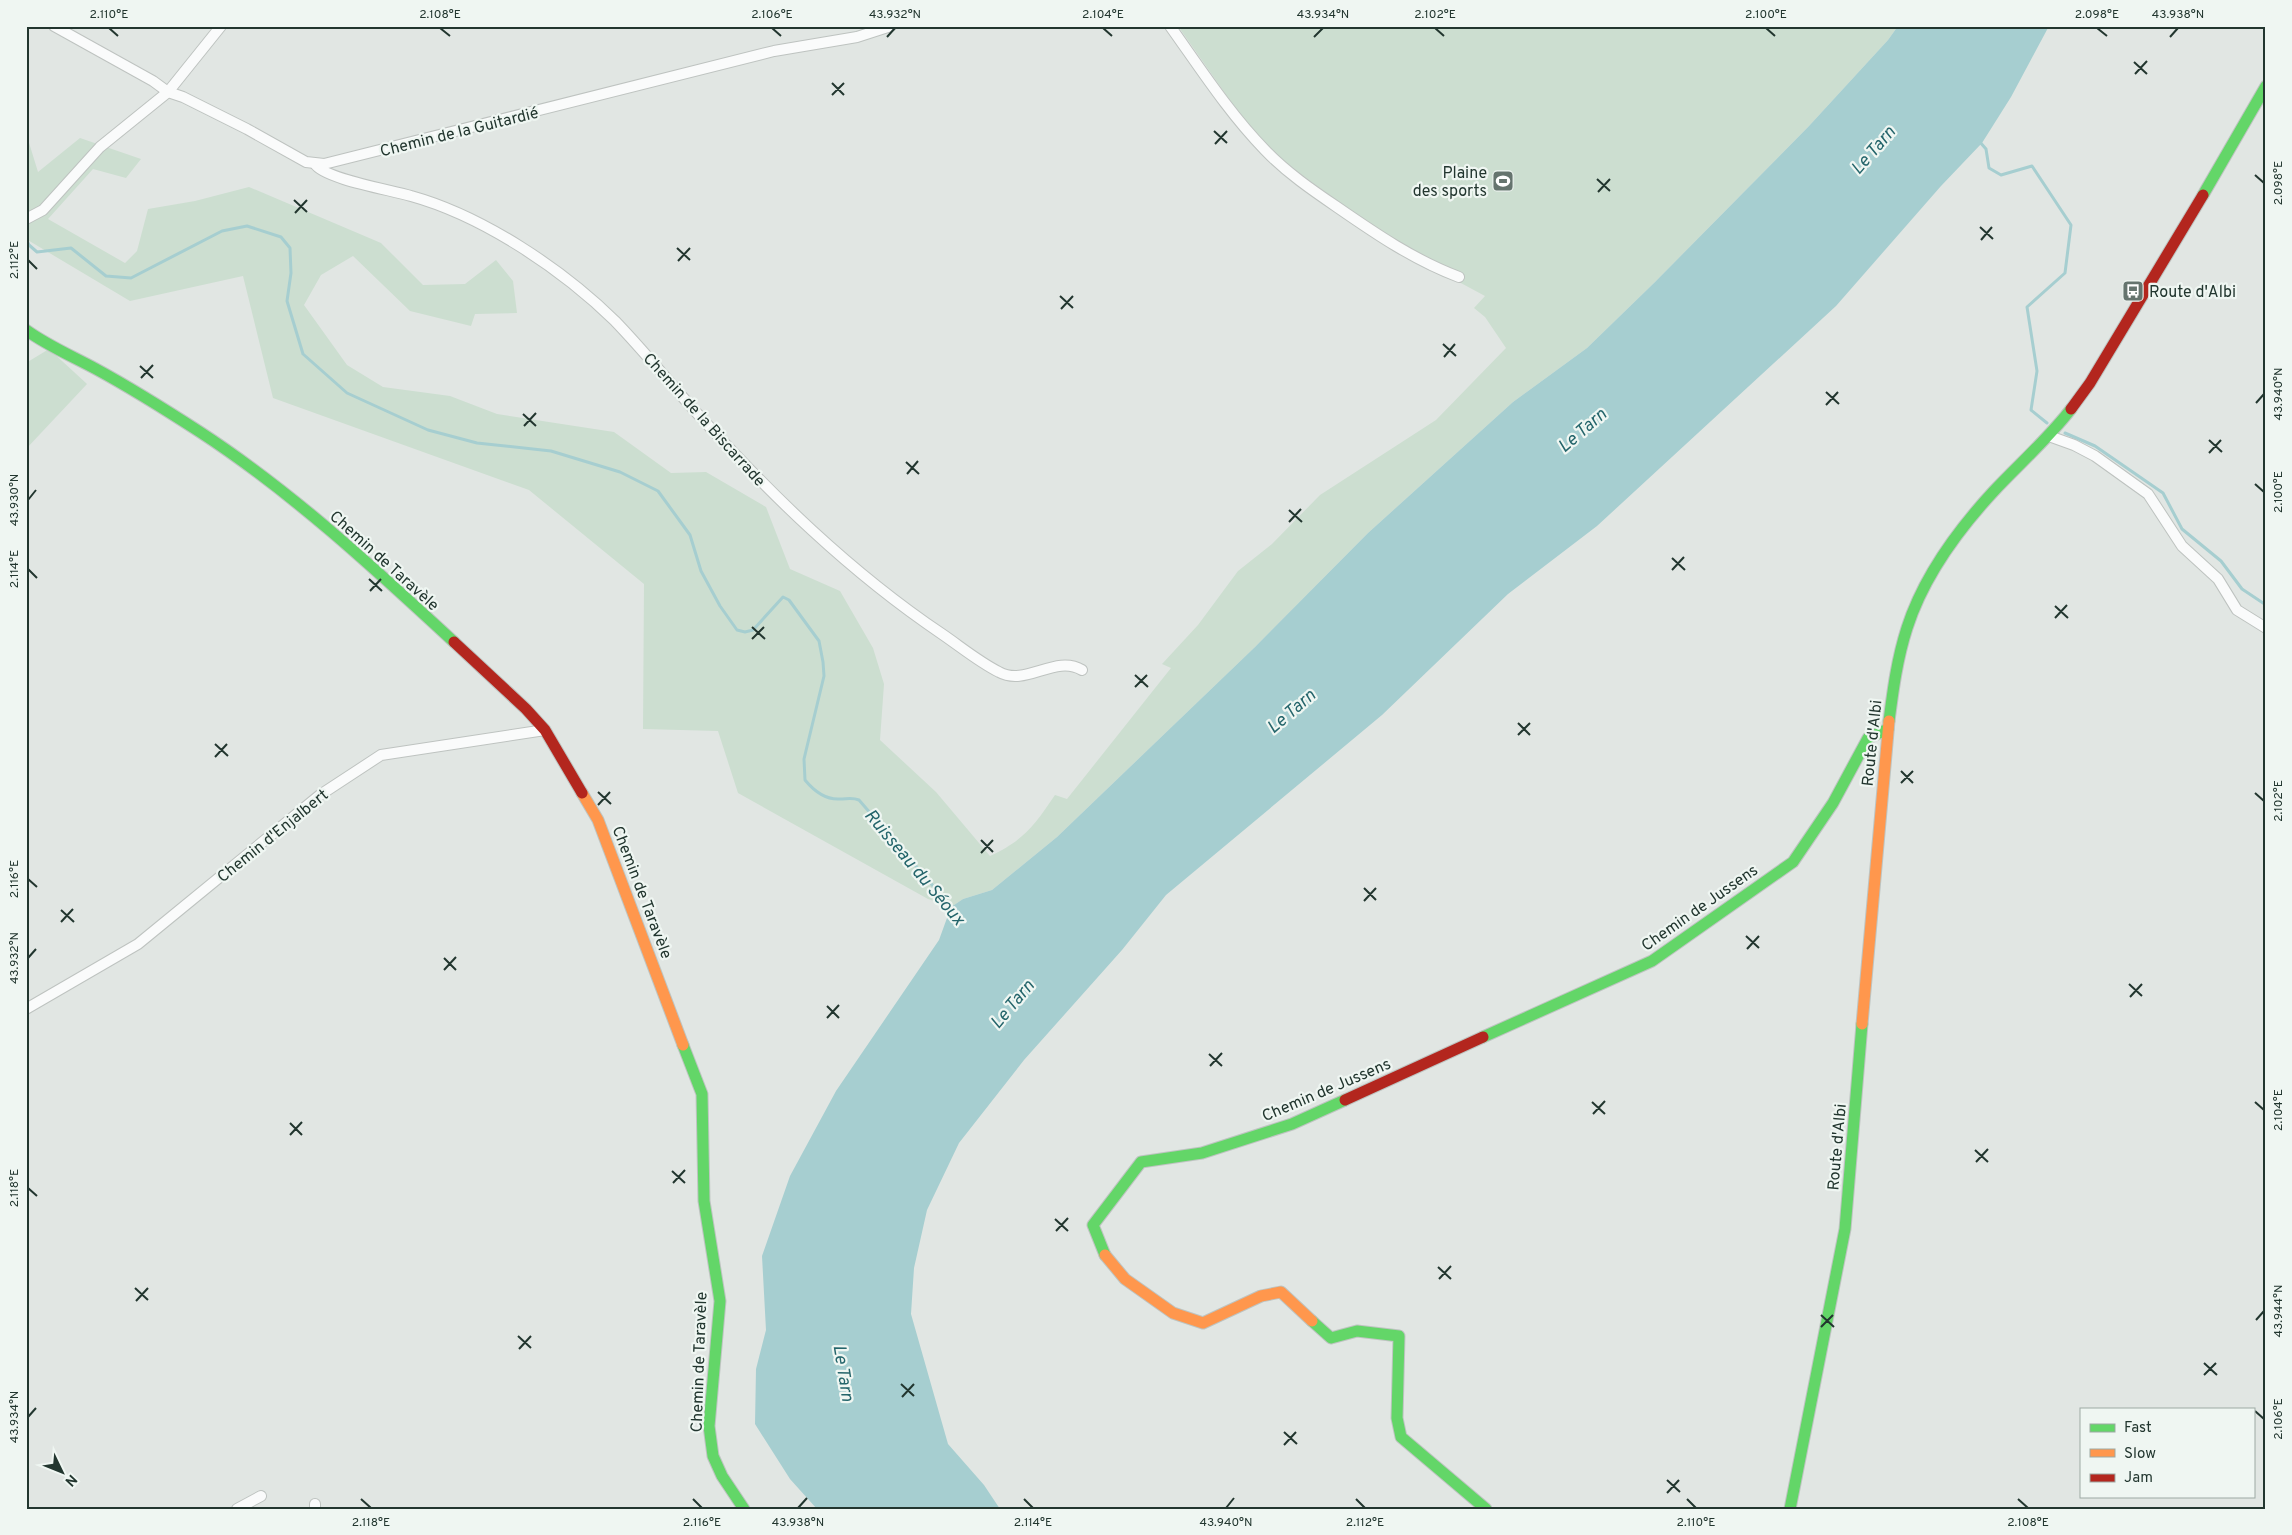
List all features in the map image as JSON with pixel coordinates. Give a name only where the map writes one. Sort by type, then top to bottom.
[{"type":"street","points":[[54,26],[153,81],[168,92],[183,97],[247,129],[306,162],[315,164]]},
{"type":"street","points":[[26,219],[34,216],[48,204],[100,147],[168,92],[222,26]]},
{"type":"street","name":"Chemin de la Guitardié","points":[[315,164],[344,160],[774,51],[857,37],[891,26]]},
{"type":"street","points":[[1170,26],[1236,118],[1281,166],[1319,195],[1398,249],[1428,266],[1459,277]]},
{"type":"street","name":"Route d'Albi","points":[[1790,1509],[1845,1229],[1888,729],[1895,676],[1907,628],[1920,595],[1957,535],[1993,492],[2048,436],[2090,383],[2169,253],[2266,86]]},
{"type":"street","name":"Chemin de la Biscarrade","points":[[315,164],[325,173],[412,196],[450,210],[504,237],[543,263],[598,305],[615,321],[696,412],[766,486],[828,546],[899,603],[998,672],[1015,677],[1065,664],[1082,670]]},
{"type":"street","name":"Chemin de Taravèle","points":[[26,330],[42,343],[100,371],[214,442],[260,475],[340,539],[526,709],[545,730],[598,820],[702,1094],[704,1201],[720,1301],[709,1426],[713,1456],[722,1476],[744,1509]]},
{"type":"street","points":[[2048,436],[2074,445],[2095,456],[2148,494],[2182,546],[2218,579],[2238,610],[2266,628]]},
{"type":"street","name":"Chemin de Jussens","points":[[1486,1509],[1401,1437],[1397,1418],[1399,1336],[1366,1329],[1344,1332],[1331,1338],[1281,1292],[1261,1296],[1203,1323],[1173,1313],[1125,1279],[1107,1259],[1093,1225],[1140,1162],[1202,1153],[1292,1124],[1652,961],[1792,862],[1833,803],[1868,738],[1888,729]]},
{"type":"street","name":"Chemin d'Enjalbert","points":[[26,1009],[138,944],[320,795],[381,755],[545,730]]},
{"type":"street","points":[[237,1509],[261,1496]]},
{"type":"green space","points":[[1178,26],[1898,26],[1888,40],[1809,126],[1587,348],[1513,402],[1368,533],[1255,647],[1057,837],[992,890],[963,899],[951,907],[928,899],[738,793],[718,731],[643,729],[644,584],[529,490],[273,398],[243,276],[130,301],[26,239],[26,133],[38,172],[80,138],[141,159],[126,178],[93,169],[48,219],[125,263],[137,251],[148,209],[195,201],[249,187],[381,243],[423,285],[465,284],[496,260],[513,281],[517,313],[475,314],[471,326],[410,311],[353,256],[321,275],[304,305],[347,365],[383,387],[450,396],[497,414],[614,432],[671,473],[706,472],[766,507],[790,569],[840,591],[873,648],[884,684],[880,740],[936,792],[990,856],[1020,838],[1034,824],[1055,795],[1067,799],[1171,668],[1162,664],[1198,625],[1238,571],[1272,544],[1320,495],[1436,420],[1506,348],[1485,317],[1474,308],[1485,296],[1420,261],[1284,162],[1245,122]]},
{"type":"green space","points":[[49,349],[87,384],[26,449],[26,363]]},
{"type":"water","name":"Le Tarn","points":[[1898,26],[2049,26],[2011,97],[1982,143],[1941,186],[1836,306],[1597,526],[1508,594],[1382,715],[1166,895],[1122,950],[1024,1060],[959,1143],[927,1210],[914,1268],[911,1314],[948,1444],[984,1485],[1000,1509],[817,1509],[790,1479],[755,1424],[756,1369],[766,1330],[762,1256],[790,1176],[836,1091],[939,940],[951,907],[963,899],[992,890],[1057,837],[1255,647],[1368,533],[1513,402],[1587,348],[1809,126],[1888,40]]},
{"type":"waterway","points":[[1979,141],[1986,149],[1989,168],[2001,175],[2032,166],[2071,225],[2065,273],[2027,307],[2037,371],[2031,410],[2047,423]]},
{"type":"waterway","name":"Ruisseau du Séoux","points":[[26,239],[29,245],[37,252],[71,248],[106,276],[131,278],[222,231],[247,226],[281,237],[290,248],[291,273],[287,301],[303,354],[347,393],[428,430],[477,443],[551,451],[620,472],[658,491],[690,535],[701,571],[720,606],[737,630],[745,632],[753,630],[783,597],[789,600],[819,641],[824,676],[804,759],[805,780],[812,788],[829,798],[852,798],[859,800],[952,908]]},
{"type":"waterway","points":[[2065,433],[2095,446],[2163,493],[2182,529],[2221,561],[2242,589],[2266,605]]},
{"type":"traffic: fast","points":[[2203,195],[2266,86]]},
{"type":"traffic: fast","points":[[26,330],[51,346],[135,391],[234,455],[331,531],[454,642]]},
{"type":"traffic: fast","points":[[1889,721],[1896,674],[1907,628],[1922,591],[1932,573],[1967,522],[2053,431],[2071,409]]},
{"type":"traffic: fast","points":[[1483,1037],[1652,961],[1793,862],[1833,803],[1868,738],[1888,729]]},
{"type":"traffic: fast","points":[[1790,1509],[1845,1229],[1862,1024]]},
{"type":"traffic: fast","points":[[683,1045],[702,1094],[704,1201],[720,1301],[709,1426],[713,1456],[722,1476],[744,1509]]},
{"type":"traffic: fast","points":[[1105,1255],[1093,1225],[1141,1162],[1202,1153],[1292,1124],[1345,1100]]},
{"type":"traffic: fast","points":[[1312,1321],[1331,1338],[1357,1331],[1399,1336],[1397,1418],[1401,1437],[1486,1509]]},
{"type":"traffic: slow","points":[[1862,1024],[1889,721]]},
{"type":"traffic: slow","points":[[582,793],[598,820],[683,1045]]},
{"type":"traffic: slow","points":[[1105,1255],[1125,1279],[1173,1313],[1203,1323],[1261,1296],[1281,1292],[1312,1321]]},
{"type":"traffic: jam","points":[[2071,409],[2090,383],[2203,195]]},
{"type":"traffic: jam","points":[[454,642],[526,709],[545,730],[582,793]]},
{"type":"traffic: jam","points":[[1345,1100],[1483,1037]]},
{"type":"place","name":"Plaine des sports","points":[[1503,181]]},
{"type":"place","name":"Route d'Albi","points":[[2133,291]]}]
